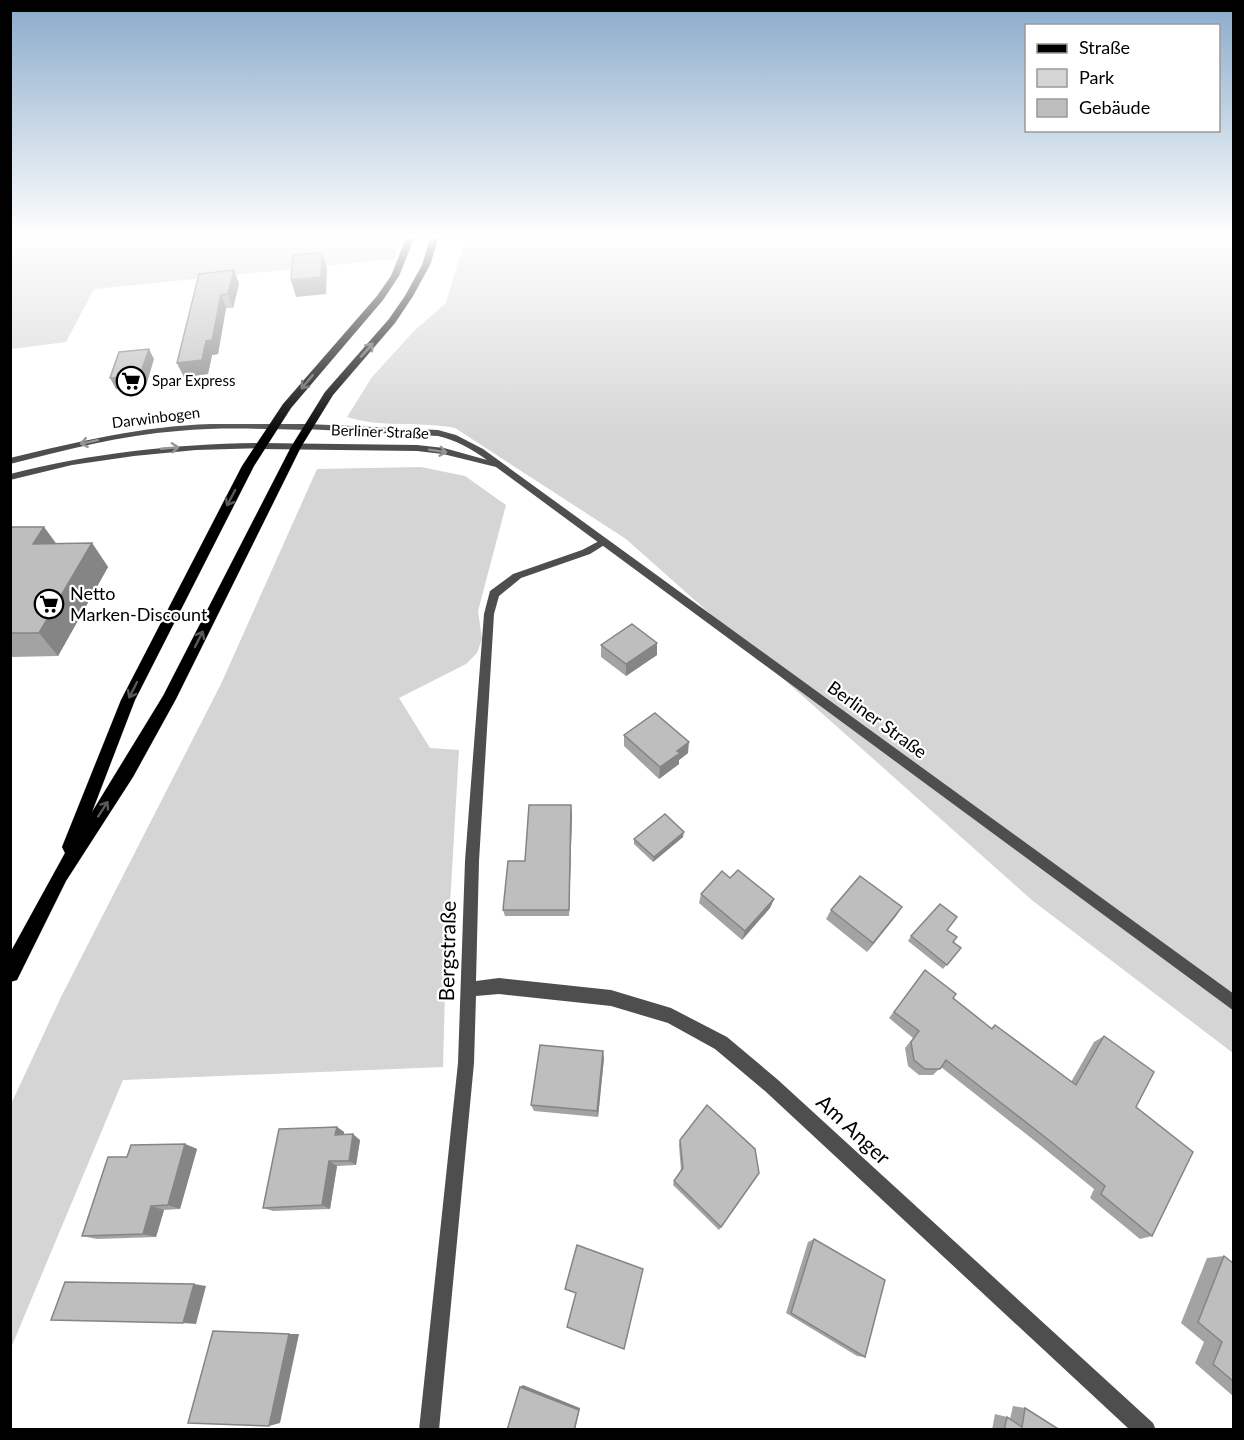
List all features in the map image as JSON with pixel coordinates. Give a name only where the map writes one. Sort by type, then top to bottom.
[{"type":"main road","points":[[60,875],[98,771],[128,699],[190,576],[260,446],[272,426],[376,303]]},
{"type":"main road","points":[[10,973],[60,875],[127,772],[169,699],[296,447],[329,394],[392,321],[404,303]]},
{"type":"street","name":"Darwinbogen","points":[[10,461],[99,440],[176,429],[236,425],[308,427]]},
{"type":"street","name":"Berliner Straße","points":[[308,427],[438,433],[453,437],[480,451],[1233,1004]]},
{"type":"street","name":"Darwinbogen","points":[[10,477],[70,462],[144,450],[260,446]]},
{"type":"street","name":"Berliner Straße","points":[[260,446],[417,448],[444,451],[498,466]]},
{"type":"street","name":"Bergstraße","points":[[429,1430],[466,1063],[472,861],[489,614],[494,594],[517,576],[586,552],[603,543]]},
{"type":"street","name":"Am Anger","points":[[469,989],[499,986],[611,998],[671,1016],[720,1043],[778,1091],[1146,1430]]},
{"type":"green space","points":[[11,303],[86,303],[66,342],[11,349]]},
{"type":"green space","points":[[446,303],[1233,303],[1233,1053],[1033,901],[626,539],[455,428],[373,422],[347,417],[372,377],[415,330]]},
{"type":"green space","points":[[421,467],[465,476],[506,505],[478,611],[482,639],[477,653],[466,664],[399,698],[430,748],[459,750],[445,991],[443,1067],[123,1080],[11,1348],[11,1104],[61,997],[221,684],[317,469]]},
{"type":"building","points":[[192,303],[219,303],[212,340],[206,341],[202,360],[177,363]]},
{"type":"building","points":[[149,349],[140,375],[110,378],[119,352]]},
{"type":"building","points":[[10,527],[44,527],[33,544],[92,543],[39,633],[10,633]]},
{"type":"building","points":[[632,624],[657,643],[626,664],[601,645]]},
{"type":"building","points":[[655,713],[689,742],[677,751],[680,753],[660,767],[624,735]]},
{"type":"building","points":[[529,805],[571,805],[569,910],[503,910],[508,861],[525,861]]},
{"type":"building","points":[[665,814],[684,832],[654,857],[634,839]]},
{"type":"building","points":[[738,870],[774,899],[745,931],[701,894],[722,871],[730,878]]},
{"type":"building","points":[[860,876],[902,907],[873,943],[831,910]]},
{"type":"building","points":[[940,904],[957,917],[947,930],[957,937],[953,942],[961,948],[947,965],[911,936]]},
{"type":"building","points":[[925,970],[956,994],[953,998],[992,1029],[995,1025],[1076,1085],[1104,1036],[1154,1072],[1136,1107],[1193,1152],[1152,1236],[1101,1194],[1105,1186],[946,1060],[940,1069],[925,1069],[914,1060],[911,1042],[919,1031],[894,1012]]},
{"type":"building","points":[[540,1045],[603,1051],[597,1111],[531,1105]]},
{"type":"building","points":[[707,1105],[755,1149],[759,1173],[721,1227],[674,1181],[683,1168],[680,1140]]},
{"type":"building","points":[[337,1127],[335,1135],[353,1134],[349,1161],[329,1161],[322,1205],[263,1208],[279,1129]]},
{"type":"building","points":[[185,1144],[168,1205],[151,1206],[143,1234],[82,1236],[108,1157],[127,1157],[131,1145]]},
{"type":"building","points":[[814,1239],[885,1280],[865,1357],[791,1313]]},
{"type":"building","points":[[577,1245],[643,1269],[624,1349],[567,1327],[576,1293],[565,1289]]},
{"type":"building","points":[[1224,1256],[1233,1263],[1233,1381],[1213,1364],[1222,1342],[1198,1322]]},
{"type":"building","points":[[65,1282],[194,1284],[183,1323],[51,1320]]},
{"type":"building","points":[[213,1331],[289,1334],[269,1426],[188,1423]]},
{"type":"building","points":[[520,1387],[579,1410],[574,1430],[507,1430]]},
{"type":"building","points":[[1025,1408],[1060,1430],[1004,1430],[1007,1417],[1022,1427]]},
{"type":"place","name":"Spar Express","points":[[131,381]]},
{"type":"place","name":"Netto Marken-Discount","points":[[49,604]]}]
